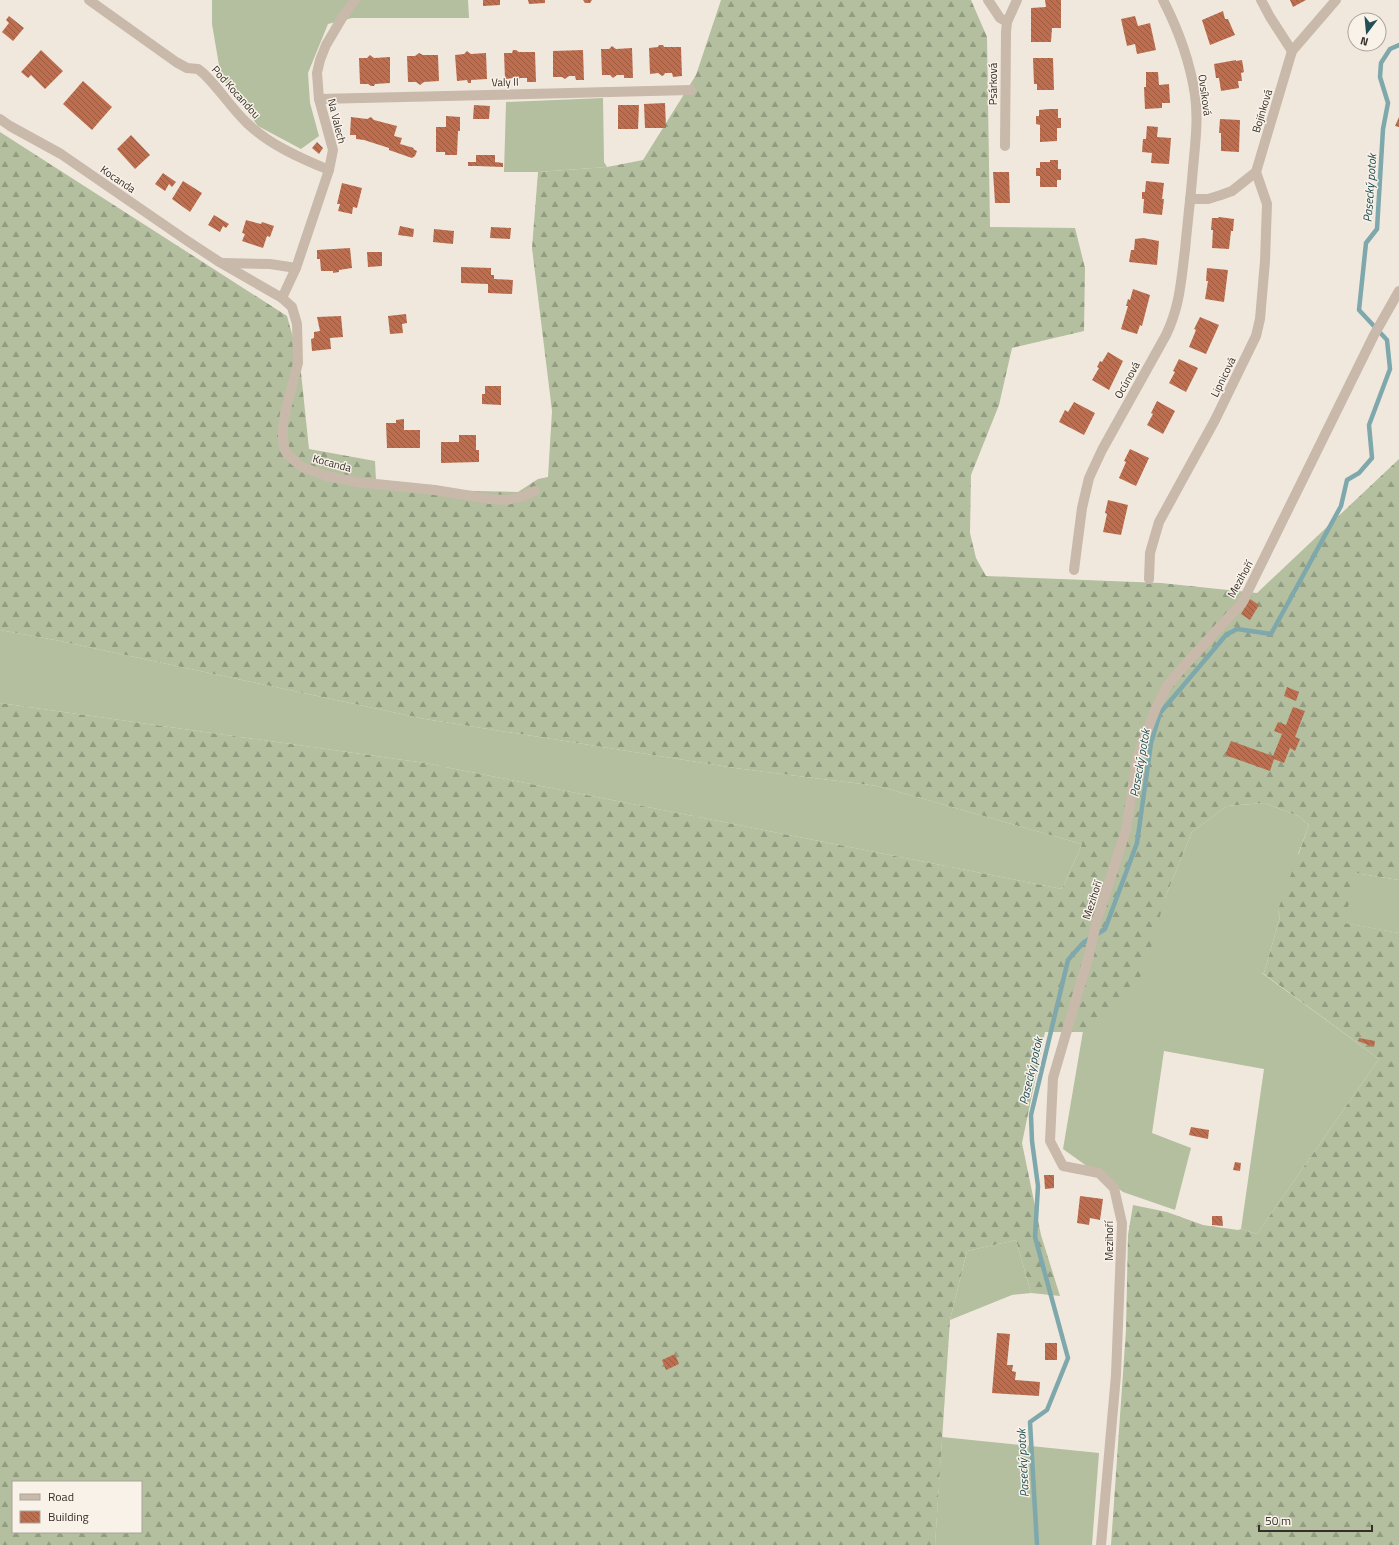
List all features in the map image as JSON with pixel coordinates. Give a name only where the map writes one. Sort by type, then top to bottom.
[{"type":"street","name":"Pod Kocandou","points":[[89,0],[176,62],[187,68],[198,69],[203,72],[246,122],[259,134],[300,158],[329,170]]},
{"type":"street","name":"Na Valech","points":[[282,298],[296,268],[329,170],[333,150],[319,99],[317,73],[320,60],[326,45],[355,0]]},
{"type":"street","points":[[988,0],[1000,18],[1007,22]]},
{"type":"street","name":"Psárková","points":[[1005,146],[1007,22],[1017,0]]},
{"type":"street","name":"Ovsíková","points":[[1163,0],[1181,41],[1195,96],[1196,123],[1190,199]]},
{"type":"street","points":[[1261,0],[1292,51]]},
{"type":"street","name":"Bojínková","points":[[1256,172],[1292,51],[1336,0]]},
{"type":"street","name":"Valy II","points":[[319,99],[691,90]]},
{"type":"street","name":"Kocanda","points":[[0,119],[61,154],[221,263],[282,298],[292,307],[297,324],[298,363],[283,424],[284,448],[295,461],[308,470],[326,476],[356,482],[435,490],[490,499],[507,500],[524,496],[535,491]]},
{"type":"street","points":[[1190,199],[1208,199],[1232,191],[1256,172]]},
{"type":"street","name":"Lipnicová","points":[[1149,579],[1150,553],[1159,522],[1215,420],[1256,336],[1260,319],[1267,204],[1256,172]]},
{"type":"street","name":"Ocúnová","points":[[1074,570],[1082,508],[1090,478],[1102,450],[1174,318],[1179,299],[1190,199]]},
{"type":"street","points":[[221,263],[270,264],[296,268]]},
{"type":"street","name":"Mezihoří","points":[[1101,1545],[1116,1375],[1122,1223],[1114,1188],[1099,1173],[1063,1166],[1050,1141],[1053,1078],[1089,955],[1097,920],[1126,830],[1138,754],[1156,708],[1167,686],[1242,602],[1374,335],[1399,291]]},
{"type":"green space","points":[[212,0],[468,0],[469,18],[352,18],[328,24],[308,73],[310,103],[319,136],[301,149],[258,126],[221,77],[212,24]]},
{"type":"green space","points":[[721,0],[971,0],[987,37],[990,227],[1075,228],[1085,268],[1084,331],[1012,348],[999,405],[971,475],[970,533],[976,558],[986,576],[1161,583],[1257,593],[1399,459],[1399,880],[1355,873],[1345,923],[1399,933],[1399,1545],[1111,1545],[1126,1330],[1128,1235],[1133,1205],[1167,1212],[1203,1225],[1238,1230],[1241,1229],[1257,1234],[1379,1059],[1260,971],[1264,973],[1280,917],[1278,910],[1309,825],[1298,816],[1265,803],[1227,806],[1192,832],[1165,898],[1144,973],[1084,1032],[1045,1032],[1022,1143],[1041,1235],[1060,1296],[1031,1293],[1016,1240],[967,1251],[950,1320],[935,1545],[0,1545],[0,703],[425,763],[1062,889],[1082,844],[878,786],[735,768],[425,719],[55,640],[0,630],[0,132],[287,316],[300,363],[309,449],[375,461],[376,480],[436,490],[518,492],[538,479],[548,477],[552,411],[532,248],[538,172],[607,167],[643,160],[696,75]]},
{"type":"green space","points":[[603,98],[604,162],[607,167],[538,172],[504,172],[506,102]]},
{"type":"green space","points":[[0,630],[55,640],[425,719],[735,768],[878,786],[1082,844],[1062,889],[425,763],[0,703]]},
{"type":"green space","points":[[1265,803],[1298,816],[1309,825],[1298,854],[1355,873],[1399,880],[1399,933],[1278,911],[1280,917],[1264,973],[1262,973],[1379,1059],[1257,1234],[1241,1229],[1264,1069],[1164,1051],[1152,1133],[1191,1148],[1175,1210],[1123,1192],[1063,1149],[1083,1031],[1165,898],[1192,832],[1227,806]]},
{"type":"green space","points":[[1016,1240],[1031,1293],[1012,1295],[950,1320],[967,1251]]},
{"type":"green space","points":[[942,1437],[1099,1453],[1092,1545],[935,1545]]},
{"type":"building","points":[[483,0],[500,0],[500,5],[483,6]]},
{"type":"building","points":[[528,0],[545,0],[545,3],[529,4]]},
{"type":"building","points":[[583,0],[592,0],[590,3],[585,3]]},
{"type":"building","points":[[1045,0],[1061,0],[1061,28],[1052,28],[1051,42],[1031,42],[1031,8],[1046,7]]},
{"type":"building","points":[[1290,0],[1306,0],[1293,7]]},
{"type":"building","points":[[1223,11],[1225,19],[1228,19],[1235,35],[1210,45],[1202,20]]},
{"type":"building","points":[[9,16],[24,28],[13,41],[2,32],[9,23],[6,20]]},
{"type":"building","points":[[1135,16],[1138,26],[1150,23],[1156,50],[1137,54],[1135,44],[1127,46],[1121,19]]},
{"type":"building","points":[[659,45],[663,45],[664,47],[681,47],[682,76],[673,77],[672,73],[665,73],[662,76],[658,73],[650,74],[649,48],[658,47]]},
{"type":"building","points":[[612,46],[616,49],[632,48],[633,78],[624,78],[624,75],[617,75],[613,78],[610,75],[602,75],[601,49],[609,49]]},
{"type":"building","points":[[41,50],[63,71],[45,89],[31,75],[28,78],[21,72]]},
{"type":"building","points":[[513,50],[519,52],[535,52],[536,82],[527,82],[527,78],[520,78],[517,81],[513,78],[505,79],[504,53],[512,53]]},
{"type":"building","points":[[583,50],[584,80],[576,80],[575,76],[569,76],[565,79],[562,77],[553,77],[553,51]]},
{"type":"building","points":[[467,51],[471,54],[486,53],[487,79],[471,80],[471,83],[468,83],[467,80],[457,81],[455,55],[464,54]]},
{"type":"building","points":[[419,53],[423,55],[438,55],[439,81],[424,82],[420,85],[416,82],[408,82],[407,56],[415,56]]},
{"type":"building","points":[[370,55],[374,58],[390,57],[390,83],[375,84],[374,86],[360,84],[359,58],[367,58]]},
{"type":"building","points":[[1033,58],[1053,58],[1054,90],[1037,90],[1037,84],[1034,84]]},
{"type":"building","points":[[1242,60],[1244,72],[1241,73],[1242,81],[1238,81],[1239,88],[1221,91],[1219,78],[1216,78],[1214,64]]},
{"type":"building","points":[[1146,72],[1158,72],[1159,85],[1169,84],[1170,103],[1162,103],[1162,108],[1145,109],[1144,87],[1146,87]]},
{"type":"building","points":[[83,81],[112,107],[92,130],[63,104]]},
{"type":"building","points":[[665,103],[666,128],[645,128],[644,104]]},
{"type":"building","points":[[474,105],[490,106],[489,119],[473,119]]},
{"type":"building","points":[[618,105],[639,105],[638,129],[618,129]]},
{"type":"building","points":[[1058,109],[1058,118],[1061,118],[1061,128],[1057,128],[1057,141],[1040,142],[1040,125],[1036,124],[1036,116],[1039,116],[1039,110]]},
{"type":"building","points":[[446,116],[460,117],[457,155],[445,155],[445,152],[436,152],[436,127],[446,127]]},
{"type":"building","points":[[351,117],[367,119],[371,117],[374,120],[397,126],[394,136],[402,138],[400,144],[414,148],[413,149],[417,151],[415,156],[412,158],[389,150],[389,148],[356,139],[356,135],[350,135]]},
{"type":"building","points":[[1399,117],[1399,127],[1395,126]]},
{"type":"building","points":[[1220,119],[1240,120],[1239,152],[1221,151],[1221,133],[1219,133]]},
{"type":"building","points":[[1147,126],[1158,127],[1157,137],[1171,138],[1169,164],[1151,163],[1152,153],[1142,152],[1143,139],[1146,139]]},
{"type":"building","points":[[131,135],[150,155],[135,169],[117,149]]},
{"type":"building","points":[[317,142],[323,148],[319,154],[312,148]]},
{"type":"building","points":[[476,155],[495,155],[495,162],[503,163],[503,167],[476,166]]},
{"type":"building","points":[[1050,160],[1058,160],[1058,169],[1061,169],[1061,180],[1057,180],[1057,187],[1040,187],[1040,176],[1036,176],[1036,168],[1040,168],[1040,162],[1050,162]]},
{"type":"building","points":[[468,162],[476,162],[476,166],[468,166]]},
{"type":"building","points":[[993,172],[1009,172],[1010,203],[995,203]]},
{"type":"building","points":[[163,173],[176,182],[172,187],[169,184],[165,191],[155,184]]},
{"type":"building","points":[[183,181],[202,193],[190,212],[172,199]]},
{"type":"building","points":[[1146,181],[1164,183],[1162,215],[1143,213],[1144,199],[1142,199],[1142,192],[1145,192]]},
{"type":"building","points":[[342,183],[362,188],[357,208],[353,207],[352,214],[338,211],[340,204],[337,204]]},
{"type":"building","points":[[214,215],[229,224],[226,228],[223,226],[220,232],[208,225]]},
{"type":"building","points":[[1219,217],[1234,219],[1229,249],[1212,248],[1212,218]]},
{"type":"building","points":[[246,220],[261,224],[262,222],[274,226],[270,237],[267,236],[263,248],[242,241],[245,234],[242,233]]},
{"type":"building","points":[[400,226],[414,229],[413,237],[398,235]]},
{"type":"building","points":[[491,227],[511,228],[510,239],[490,238]]},
{"type":"building","points":[[434,229],[454,231],[453,244],[433,242]]},
{"type":"building","points":[[1143,238],[1159,241],[1157,265],[1129,262],[1131,250],[1134,250],[1135,239]]},
{"type":"building","points":[[350,248],[352,268],[339,270],[339,272],[333,273],[333,271],[321,271],[320,259],[317,259],[317,250]]},
{"type":"building","points":[[367,252],[382,252],[382,266],[368,267]]},
{"type":"building","points":[[461,267],[491,268],[491,275],[494,275],[494,279],[513,280],[512,294],[488,293],[488,284],[461,283]]},
{"type":"building","points":[[1207,268],[1228,270],[1224,302],[1205,299],[1208,281],[1206,281]]},
{"type":"building","points":[[1133,289],[1150,295],[1142,326],[1140,325],[1137,334],[1121,329],[1128,306],[1126,306],[1128,299],[1130,300]]},
{"type":"building","points":[[406,314],[407,323],[402,324],[403,333],[390,334],[388,316]]},
{"type":"building","points":[[341,316],[343,337],[330,338],[331,349],[312,351],[311,339],[314,338],[314,332],[320,331],[317,317]]},
{"type":"building","points":[[1200,317],[1219,325],[1206,354],[1189,347],[1196,330],[1194,329]]},
{"type":"building","points":[[1108,352],[1123,361],[1109,390],[1092,380],[1099,368],[1097,367],[1100,361],[1102,362]]},
{"type":"building","points":[[1179,359],[1198,368],[1186,392],[1169,383],[1175,372],[1173,371]]},
{"type":"building","points":[[485,386],[501,386],[501,405],[482,404],[482,394],[485,394]]},
{"type":"building","points":[[1157,401],[1175,411],[1163,434],[1147,425],[1153,414],[1151,413]]},
{"type":"building","points":[[1074,402],[1095,413],[1084,435],[1059,422],[1065,410],[1068,412]]},
{"type":"building","points":[[404,419],[404,430],[420,430],[420,448],[387,448],[386,423],[396,423],[396,420]]},
{"type":"building","points":[[459,435],[476,435],[476,450],[479,450],[479,462],[441,463],[441,442],[459,442]]},
{"type":"building","points":[[1130,449],[1149,458],[1136,486],[1119,478],[1126,462],[1124,461]]},
{"type":"building","points":[[1108,500],[1128,505],[1121,535],[1103,532]]},
{"type":"building","points":[[1250,599],[1259,605],[1250,620],[1241,614]]},
{"type":"building","points":[[1287,687],[1299,692],[1296,701],[1284,696]]},
{"type":"building","points":[[1293,707],[1305,711],[1295,737],[1300,739],[1295,751],[1290,748],[1284,763],[1274,759],[1270,771],[1225,755],[1231,741],[1273,756],[1282,734],[1274,731],[1278,722],[1286,725]]},
{"type":"building","points":[[1359,1038],[1375,1041],[1374,1047],[1358,1041]]},
{"type":"building","points":[[1191,1127],[1209,1130],[1208,1139],[1189,1135]]},
{"type":"building","points":[[1235,1162],[1241,1163],[1240,1171],[1233,1170]]},
{"type":"building","points":[[1044,1175],[1054,1175],[1054,1188],[1045,1189]]},
{"type":"building","points":[[1080,1196],[1103,1199],[1100,1220],[1090,1218],[1089,1225],[1077,1223]]},
{"type":"building","points":[[1212,1216],[1222,1216],[1223,1226],[1212,1225]]},
{"type":"building","points":[[997,1333],[1010,1334],[1007,1365],[1013,1365],[1012,1371],[1016,1372],[1015,1380],[1040,1382],[1039,1396],[992,1393]]},
{"type":"building","points":[[1045,1343],[1057,1343],[1057,1360],[1045,1360]]},
{"type":"building","points":[[675,1354],[679,1364],[666,1370],[662,1360]]},
{"type":"waterway","name":"Pasecký potok","points":[[1037,1545],[1030,1422],[1047,1410],[1068,1358],[1035,1237],[1038,1186],[1032,1141],[1031,1115],[1068,960],[1083,943],[1105,929],[1137,843],[1151,743],[1160,713],[1226,635],[1237,629],[1271,634],[1341,506],[1347,480],[1359,473],[1372,458],[1369,425],[1390,369],[1387,340],[1359,310],[1366,243],[1377,229],[1383,129],[1388,103],[1380,77],[1381,63],[1390,49],[1399,45]]}]
